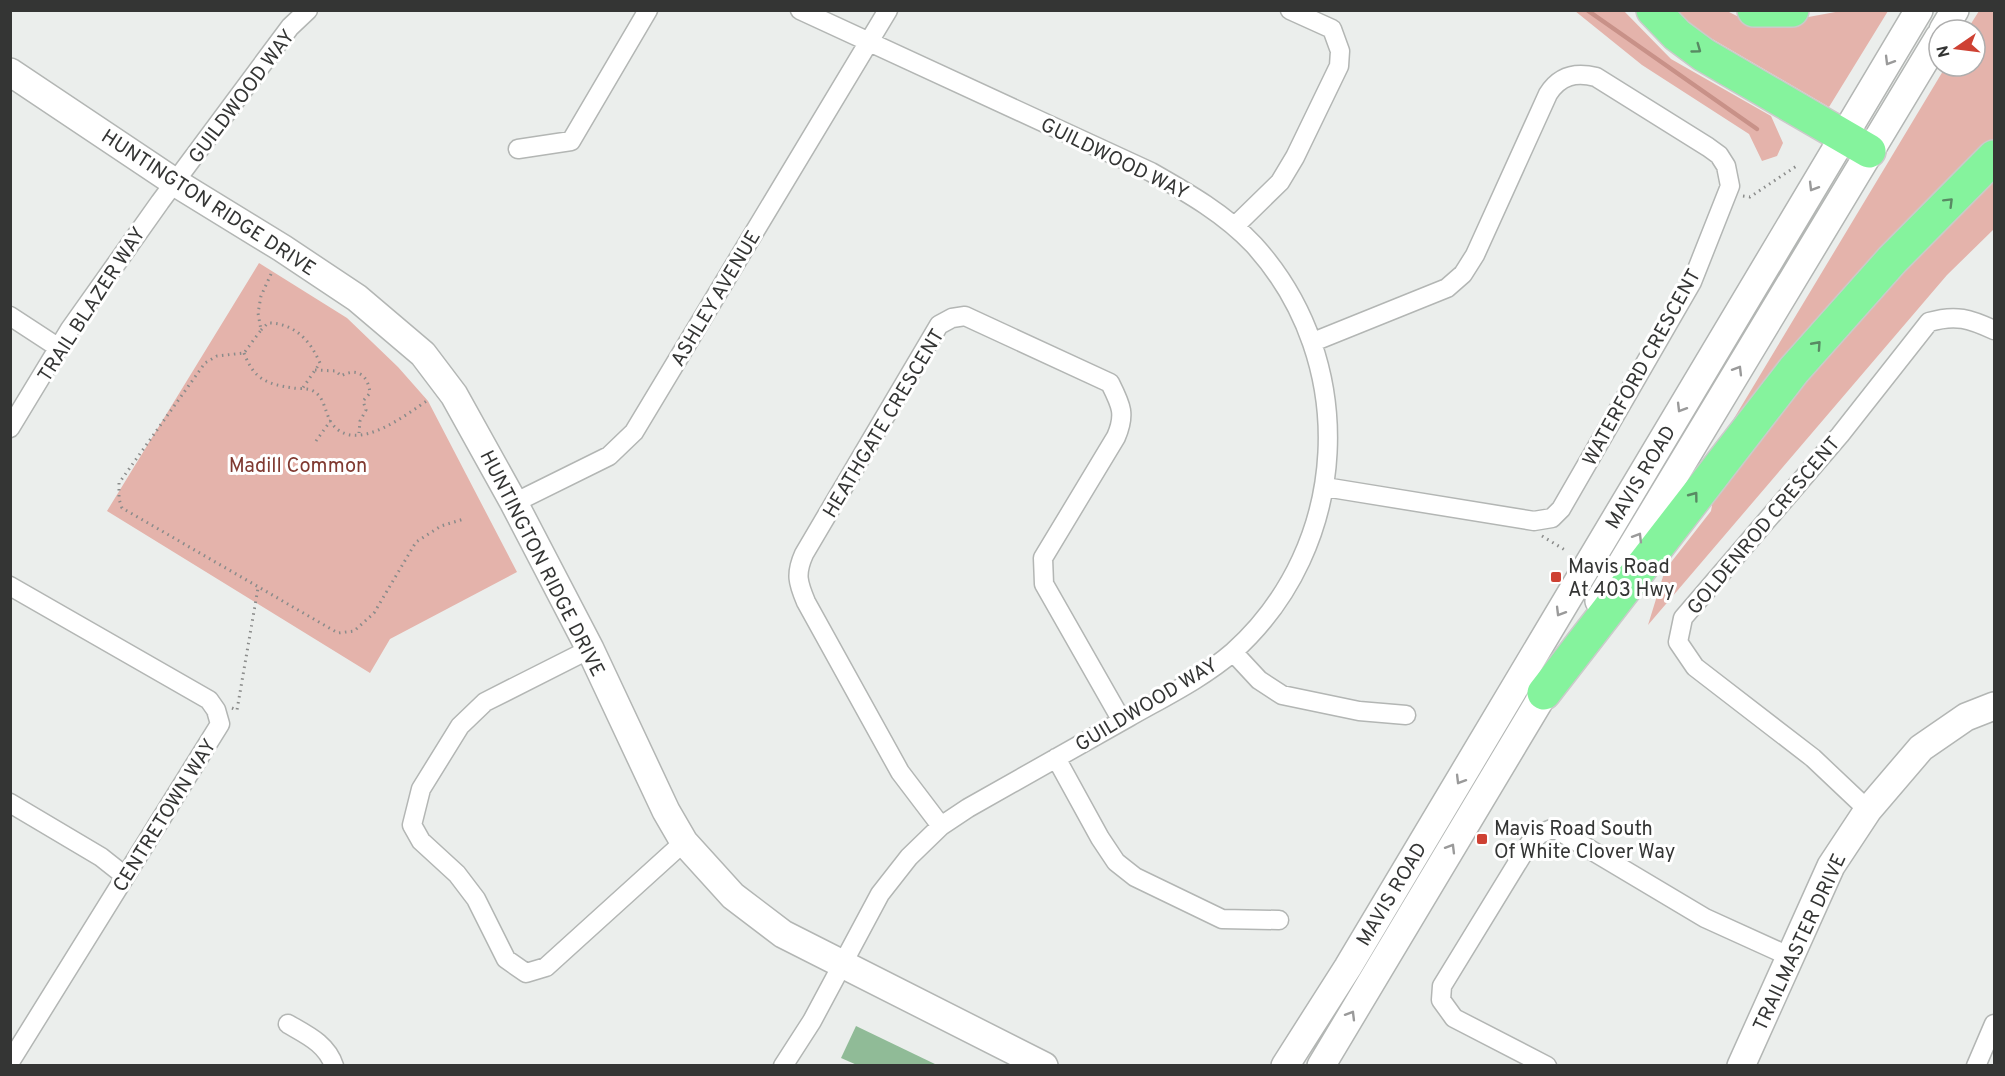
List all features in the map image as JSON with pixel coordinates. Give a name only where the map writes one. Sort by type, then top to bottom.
[{"type":"highway","points":[[1653,10],[1677,35],[1704,55],[1856,144]]},
{"type":"highway","points":[[1754,10],[1792,10]]},
{"type":"highway","points":[[1544,693],[1794,370],[1892,260],[1995,157]]},
{"type":"main road","name":"MAVIS ROAD","points":[[1321,1065],[1544,693],[1856,144],[1919,10]]},
{"type":"main road","name":"MAVIS ROAD","points":[[1285,1065],[1856,144],[1927,52]]},
{"type":"main road","name":"HUNTINGTON RIDGE DRIVE","points":[[10,72],[176,183],[282,248],[357,298],[423,354],[454,395],[514,503],[590,649],[661,801],[684,842],[733,896],[783,934],[1044,1065]]},
{"type":"main road","name":"TRAILMASTER DRIVE","points":[[1741,1065],[1831,866],[1868,810],[1921,748],[1966,717],[1995,706]]},
{"type":"street","points":[[518,149],[571,141],[648,10]]},
{"type":"street","name":"GUILDWOOD WAY","points":[[783,1065],[812,1021],[880,894],[909,857],[941,826],[1186,685],[1233,651],[1275,604],[1303,560],[1316,524],[1325,487],[1328,440],[1326,399],[1313,342],[1278,276],[1235,226],[1195,197],[1151,172],[868,44],[800,10]]},
{"type":"street","name":"ASHLEY AVENUE","points":[[514,503],[609,456],[634,432],[888,10]]},
{"type":"street","points":[[1235,226],[1280,182],[1295,157],[1338,66],[1340,51],[1332,30],[1290,10]]},
{"type":"street","name":"GUILDWOOD WAY","points":[[176,183],[303,12]]},
{"type":"street","points":[[1313,342],[1447,288],[1463,274],[1475,255],[1548,94],[1554,85],[1566,76],[1582,73],[1596,77],[1708,147],[1719,155],[1726,166],[1730,186]]},
{"type":"street","name":"TRAIL BLAZER WAY","points":[[10,429],[59,348],[160,202],[176,183]]},
{"type":"street","name":"WATERFORD CRESCENT","points":[[1534,521],[1552,518],[1561,509],[1692,282],[1730,186]]},
{"type":"street","points":[[10,316],[59,348]]},
{"type":"street","name":"HEATHGATE CRESCENT","points":[[941,826],[900,772],[806,602],[797,580],[798,569],[804,555],[939,325],[952,318],[965,316],[1110,383],[1120,404],[1123,422],[1116,437],[1043,558],[1044,584],[1122,721]]},
{"type":"street","name":"GOLDENROD CRESCENT","points":[[1868,810],[1813,758],[1695,667],[1678,642],[1679,629],[1683,618],[1840,435],[1929,322],[1947,316],[1962,318],[1995,330]]},
{"type":"street","points":[[1325,487],[1534,521]]},
{"type":"street","name":"CENTRETOWN WAY","points":[[10,586],[200,694],[213,705],[220,724],[10,1062]]},
{"type":"street","points":[[590,649],[485,702],[460,726],[421,789],[412,825],[422,841],[457,874],[476,899],[506,959],[526,973],[546,967],[684,842]]},
{"type":"street","points":[[1233,651],[1259,680],[1282,695],[1359,711],[1406,715]]},
{"type":"street","points":[[1056,758],[1116,862],[1135,878],[1222,919],[1279,920]]},
{"type":"street","points":[[10,803],[101,857],[126,876]]},
{"type":"street","points":[[1547,1065],[1454,1018],[1441,1000],[1442,986],[1529,844],[1547,831],[1554,828],[1706,918],[1791,957]]},
{"type":"street","points":[[288,1023],[316,1040],[330,1055],[334,1065]]},
{"type":"street","points":[[1976,1065],[1995,1024]]},
{"type":"path","points":[[1730,186],[1749,197],[1797,165]]},
{"type":"path","points":[[261,330],[258,313],[261,296],[271,274]]},
{"type":"path","points":[[302,389],[320,363],[313,348],[292,327],[282,323],[268,323],[244,353],[217,356],[205,363],[119,483],[119,499],[122,508],[338,633],[354,631],[374,613],[416,542],[441,526],[464,519]]},
{"type":"path","points":[[244,353],[250,370],[268,383],[312,390],[321,398],[333,425],[345,433],[383,430],[428,400]]},
{"type":"path","points":[[315,370],[336,371],[340,376],[350,371],[359,372],[366,377],[370,393],[363,401],[366,410],[360,421],[359,433]]},
{"type":"path","points":[[316,441],[331,420]]},
{"type":"path","points":[[1534,521],[1544,539],[1565,550]]},
{"type":"path","points":[[200,694],[237,710],[258,588]]},
{"type":"green space","points":[[1575,11],[1624,11],[1671,59],[1771,116],[1783,143],[1777,156],[1762,161],[1749,134],[1642,65]]},
{"type":"green space","points":[[1677,11],[1727,11],[1737,16],[1792,20],[1841,11],[1888,11],[1829,107],[1695,29]]},
{"type":"green space","points":[[1979,11],[1994,11],[1994,150],[1712,455],[1939,78],[1987,78],[1987,18],[1975,18]]},
{"type":"green space","points":[[1994,178],[1994,229],[1947,275],[1648,625],[1665,570],[1711,511],[1714,494],[1881,289]]},
{"type":"green space","name":"Madill Common","points":[[259,263],[347,318],[398,367],[428,401],[517,572],[390,639],[370,673],[107,511]]},
{"type":"building","points":[[856,1026],[937,1065],[857,1065],[841,1058]]},
{"type":"waterway","points":[[1587,10],[1757,129]]},
{"type":"place","name":"Mavis Road At 403 Hwy","points":[[1556,577]]},
{"type":"place","name":"Mavis Road South Of White Clover Way","points":[[1482,839]]}]
